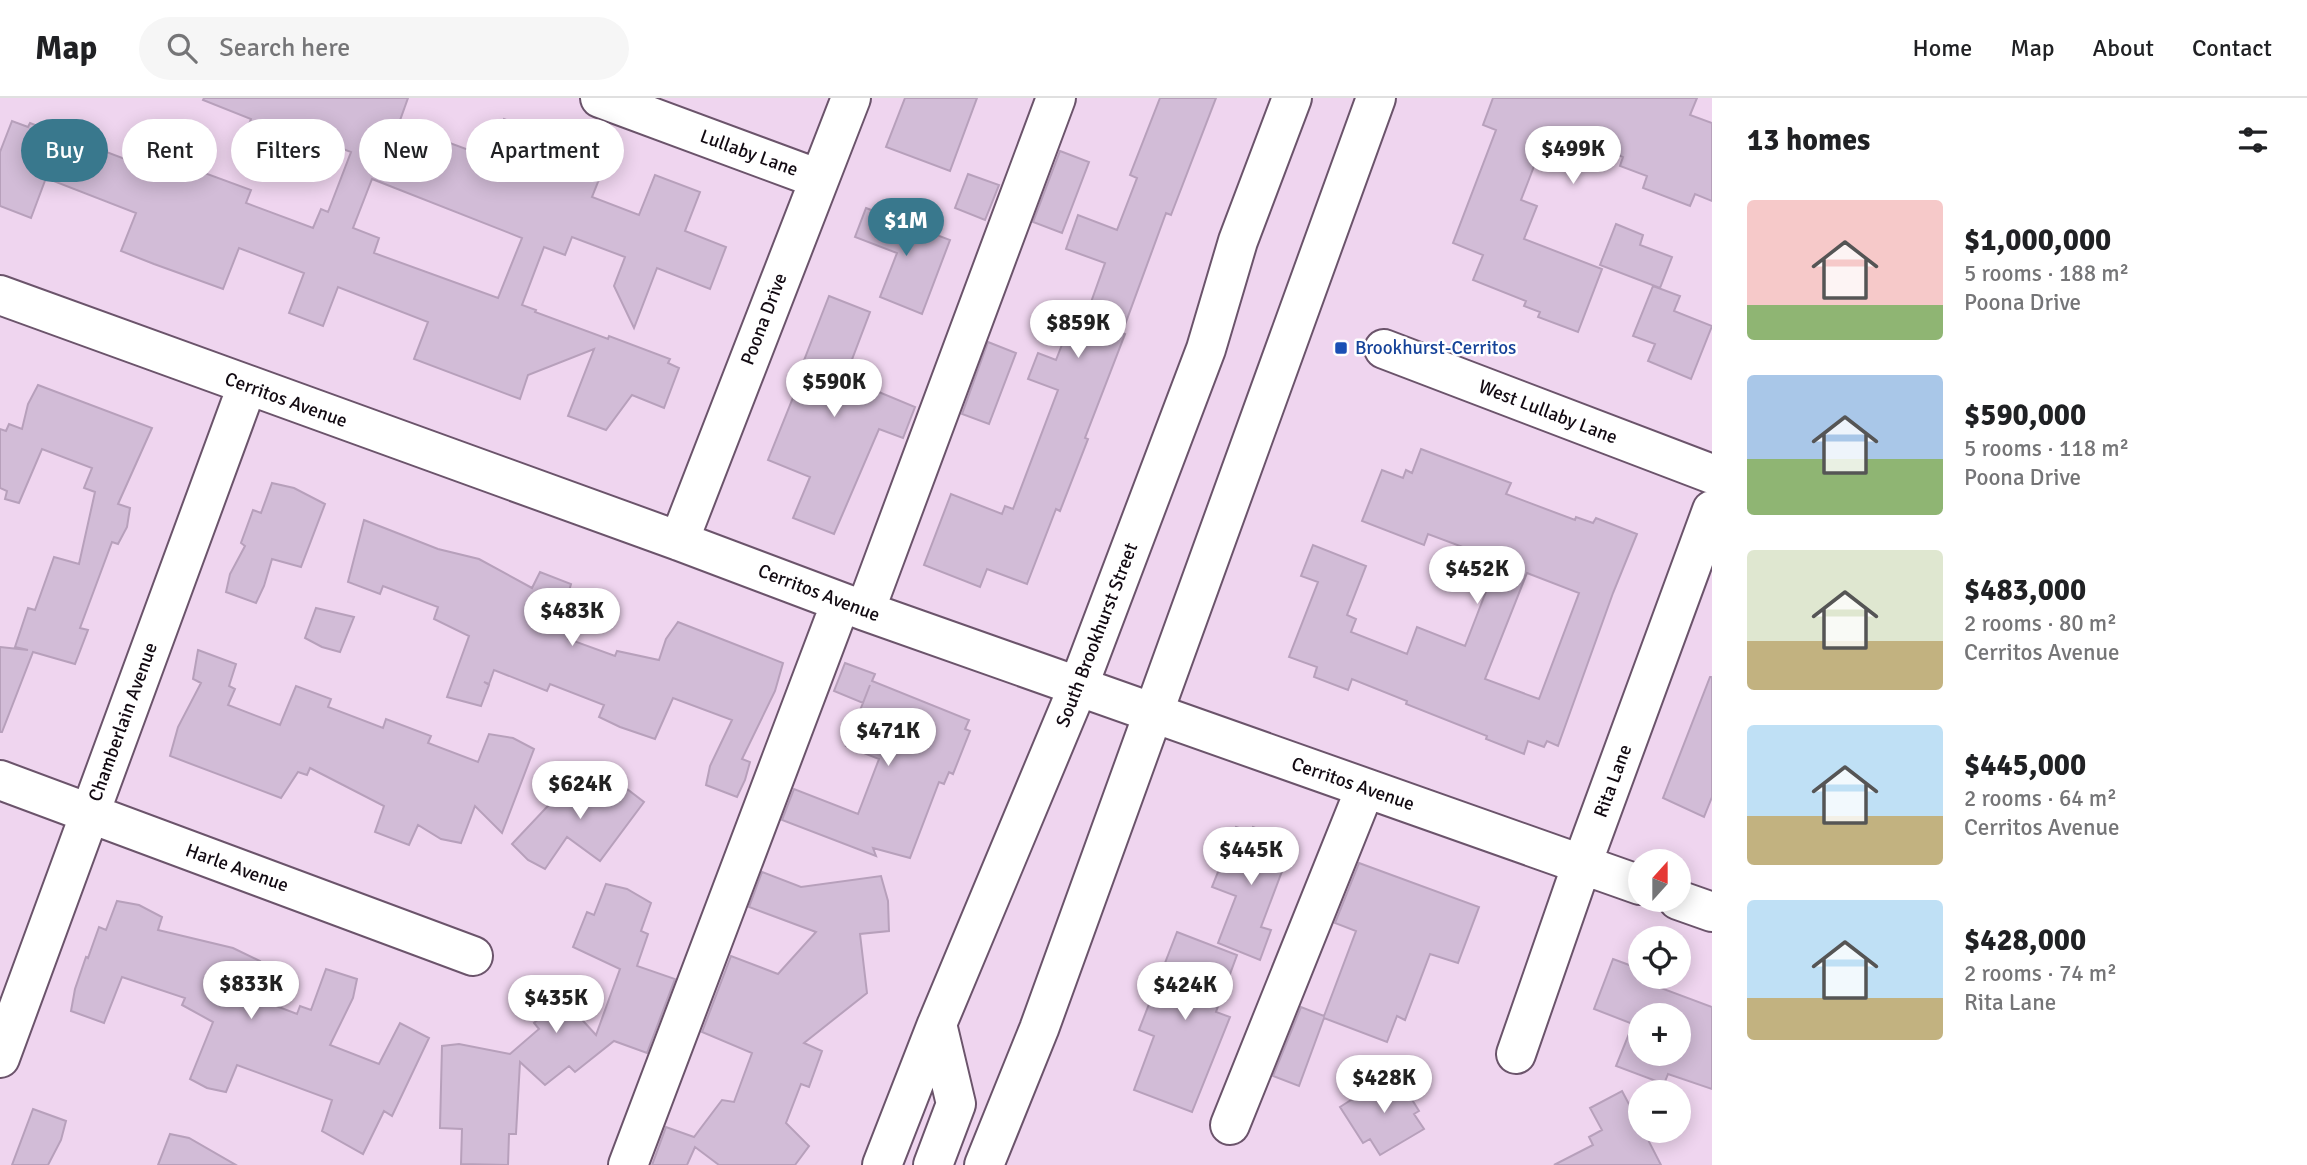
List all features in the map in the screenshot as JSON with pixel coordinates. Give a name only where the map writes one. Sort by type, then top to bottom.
[{"type":"street","name":"Lullaby Lane","points":[[600,98],[819,179]]},
{"type":"street","name":"Poona Drive","points":[[679,541],[850,98]]},
{"type":"street","points":[[628,1165],[1056,98]]},
{"type":"street","name":"South Brookhurst Street","points":[[882,1165],[937,1024],[1078,687],[1206,349],[1238,242],[1292,98]]},
{"type":"street","points":[[984,1165],[1039,1029],[1376,98]]},
{"type":"street","name":"Cerritos Avenue","points":[[0,295],[1078,687],[1628,881]]},
{"type":"street","name":"West Lullaby Lane","points":[[1384,349],[1712,474]]},
{"type":"street","name":"Chamberlain Avenue","points":[[0,1058],[247,386]]},
{"type":"street","name":"Rita Lane","points":[[1516,1054],[1712,510]]},
{"type":"street","name":"Harle Avenue","points":[[0,780],[473,956]]},
{"type":"street","points":[[1230,1125],[1365,789]]},
{"type":"street","points":[[1691,905],[1712,912]]},
{"type":"street","points":[[933,1165],[956,1104],[937,1024]]},
{"type":"building","points":[[408,98],[400,119],[359,119],[359,182],[371,182],[353,228],[379,238],[374,253],[498,298],[522,238],[380,182],[452,182],[452,144],[466,149],[466,182],[598,182],[592,197],[639,215],[655,175],[700,192],[685,231],[726,247],[710,289],[657,268],[634,328],[614,286],[625,257],[572,237],[565,255],[544,247],[522,305],[608,339],[609,336],[670,359],[668,363],[679,368],[664,408],[632,395],[606,430],[568,416],[594,349],[528,375],[520,399],[414,359],[428,322],[338,287],[323,326],[289,313],[304,273],[239,248],[223,289],[154,264],[121,251],[136,213],[56,182],[108,182],[108,153],[122,158],[122,182],[217,182],[217,178],[251,190],[246,203],[313,228],[321,209],[328,212],[340,182],[345,182],[345,168],[351,152],[345,150],[345,119],[251,119],[203,100]]},
{"type":"building","points":[[905,98],[977,98],[950,171],[886,147]]},
{"type":"building","points":[[1160,98],[1216,98],[1171,215],[1166,213],[1122,333],[1125,334],[1085,438],[1088,439],[1060,511],[1056,509],[1027,584],[987,569],[980,587],[924,565],[951,494],[1002,514],[1005,506],[1013,509],[1058,390],[1028,379],[1038,353],[1056,360],[1074,314],[1085,319],[1105,263],[1066,249],[1078,215],[1117,230],[1137,178],[1130,175]]},
{"type":"building","points":[[1493,98],[1697,98],[1690,115],[1712,123],[1712,201],[1695,194],[1690,206],[1643,188],[1647,176],[1620,166],[1623,157],[1572,138],[1567,152],[1543,143],[1521,200],[1537,206],[1524,239],[1602,269],[1578,332],[1538,317],[1540,312],[1524,306],[1526,301],[1473,280],[1483,255],[1453,243],[1496,130],[1483,125]]},
{"type":"building","points":[[12,121],[21,124],[21,182],[44,182],[31,218],[0,206],[0,152]]},
{"type":"building","points":[[1060,151],[1089,162],[1062,233],[1033,222]]},
{"type":"building","points":[[968,174],[999,185],[985,220],[955,208]]},
{"type":"building","points":[[866,208],[950,240],[922,314],[880,297],[897,253],[855,237]]},
{"type":"building","points":[[1616,224],[1643,235],[1640,245],[1672,257],[1660,288],[1600,265]]},
{"type":"building","points":[[1653,286],[1680,296],[1674,311],[1712,326],[1691,379],[1648,361],[1655,344],[1633,336]]},
{"type":"building","points":[[829,296],[870,312],[845,378],[915,407],[903,438],[879,429],[834,534],[793,518],[810,477],[768,460]]},
{"type":"building","points":[[988,342],[1016,353],[989,424],[962,414]]},
{"type":"building","points":[[38,385],[152,428],[118,504],[130,508],[127,527],[118,544],[112,542],[80,628],[88,630],[75,664],[33,652],[0,732],[0,647],[28,650],[15,647],[28,608],[35,610],[54,557],[79,564],[95,492],[84,488],[92,468],[42,449],[19,503],[5,499],[7,491],[0,488],[0,429],[6,431],[9,424],[22,429],[28,404]]},
{"type":"building","points":[[1421,449],[1511,483],[1506,494],[1575,520],[1576,517],[1593,523],[1596,518],[1637,534],[1558,746],[1547,741],[1544,747],[1528,741],[1524,754],[1352,679],[1348,690],[1314,677],[1317,667],[1289,657],[1318,582],[1301,576],[1313,545],[1366,566],[1347,615],[1356,619],[1351,632],[1407,654],[1417,627],[1465,646],[1497,563],[1486,558],[1487,556],[1428,534],[1424,545],[1362,521],[1382,470],[1403,478],[1406,470],[1412,473]],"holes":[[[1527,573],[1579,593],[1539,699],[1485,679]]]},
{"type":"building","points":[[272,483],[294,488],[325,504],[301,567],[272,559],[256,603],[226,592],[230,574],[245,546],[241,543],[253,510],[261,513]]},
{"type":"building","points":[[364,520],[438,549],[479,559],[532,588],[540,572],[571,584],[555,626],[570,632],[568,639],[615,656],[617,651],[659,660],[666,639],[678,622],[783,663],[775,691],[742,759],[750,762],[737,797],[706,785],[710,766],[732,720],[673,698],[655,739],[599,717],[604,705],[550,684],[547,691],[494,670],[489,684],[484,682],[489,685],[481,706],[447,697],[469,636],[434,619],[438,607],[383,586],[380,594],[348,582]]},
{"type":"building","points":[[316,608],[354,617],[340,652],[305,638]]},
{"type":"building","points":[[198,650],[236,664],[229,686],[235,689],[228,705],[280,725],[296,686],[331,699],[328,707],[383,728],[386,719],[431,736],[428,743],[478,762],[489,734],[513,738],[534,749],[502,833],[475,806],[461,843],[441,839],[418,825],[409,845],[375,832],[384,806],[310,768],[307,775],[298,772],[281,798],[170,756],[178,727],[201,683],[193,679]]},
{"type":"building","points":[[845,663],[875,674],[872,681],[969,720],[965,729],[970,731],[953,774],[949,772],[944,784],[939,782],[910,858],[873,848],[876,856],[782,820],[794,789],[858,814],[879,759],[846,746],[863,703],[834,691]]},
{"type":"building","points":[[1710,677],[1712,797],[1704,817],[1663,798]]},
{"type":"building","points":[[576,776],[598,792],[610,776],[644,802],[600,861],[567,837],[545,869],[528,860],[512,844]]},
{"type":"building","points":[[1236,827],[1251,832],[1253,827],[1293,842],[1261,927],[1271,930],[1260,960],[1218,943],[1236,896],[1212,887]]},
{"type":"building","points":[[1359,863],[1479,907],[1458,963],[1430,954],[1405,1020],[1397,1016],[1387,1042],[1324,1018],[1299,1086],[1273,1076],[1301,1007],[1324,1016],[1356,931],[1335,923]]},
{"type":"building","points":[[762,872],[801,887],[881,876],[888,901],[889,931],[860,934],[867,993],[804,1043],[822,1051],[809,1087],[801,1084],[786,1123],[809,1146],[795,1165],[719,1165],[695,1147],[687,1165],[652,1165],[666,1127],[694,1137],[722,1100],[734,1102],[752,1053],[702,1032],[731,956],[778,974],[816,932],[749,907]]},
{"type":"building","points":[[606,884],[627,889],[651,903],[641,931],[648,934],[637,966],[675,979],[647,1053],[614,1041],[575,1072],[569,1066],[545,1085],[520,1062],[516,1134],[509,1134],[508,1165],[461,1164],[462,1129],[440,1128],[442,1046],[459,1044],[510,1054],[539,1029],[534,1023],[563,999],[596,1035],[620,969],[573,947],[587,912],[594,915]]},
{"type":"building","points":[[117,901],[139,905],[162,917],[158,930],[233,948],[260,961],[247,995],[297,1014],[300,1006],[311,1010],[326,969],[357,979],[353,998],[330,1045],[379,1064],[400,1023],[429,1038],[392,1116],[384,1111],[363,1154],[322,1131],[332,1100],[237,1065],[226,1092],[207,1088],[190,1079],[213,1022],[182,1005],[185,998],[122,977],[104,1023],[71,1011],[86,957],[88,958],[99,927],[106,930]]},
{"type":"building","points":[[1177,932],[1237,955],[1216,1012],[1230,1017],[1192,1112],[1134,1090],[1154,1036],[1139,1030]]},
{"type":"building","points":[[1613,959],[1628,965],[1628,989],[1664,989],[1712,1007],[1712,1089],[1668,1074],[1666,1080],[1653,1080],[1616,1066],[1628,1036],[1628,1066],[1691,1066],[1691,1003],[1628,1003],[1628,1022],[1594,1009]]},
{"type":"building","points":[[1395,1072],[1419,1111],[1414,1114],[1424,1129],[1380,1155],[1370,1139],[1363,1143],[1340,1107]]},
{"type":"building","points":[[1622,1091],[1628,1102],[1628,1143],[1650,1143],[1661,1165],[1554,1165],[1593,1145],[1589,1137],[1602,1130],[1590,1108]]},
{"type":"building","points":[[33,1109],[66,1121],[61,1140],[48,1165],[12,1165]]},
{"type":"building","points":[[170,1134],[189,1138],[236,1165],[158,1165]]},
{"type":"place","name":"Brookhurst-Cerritos","points":[[1341,348]]}]
